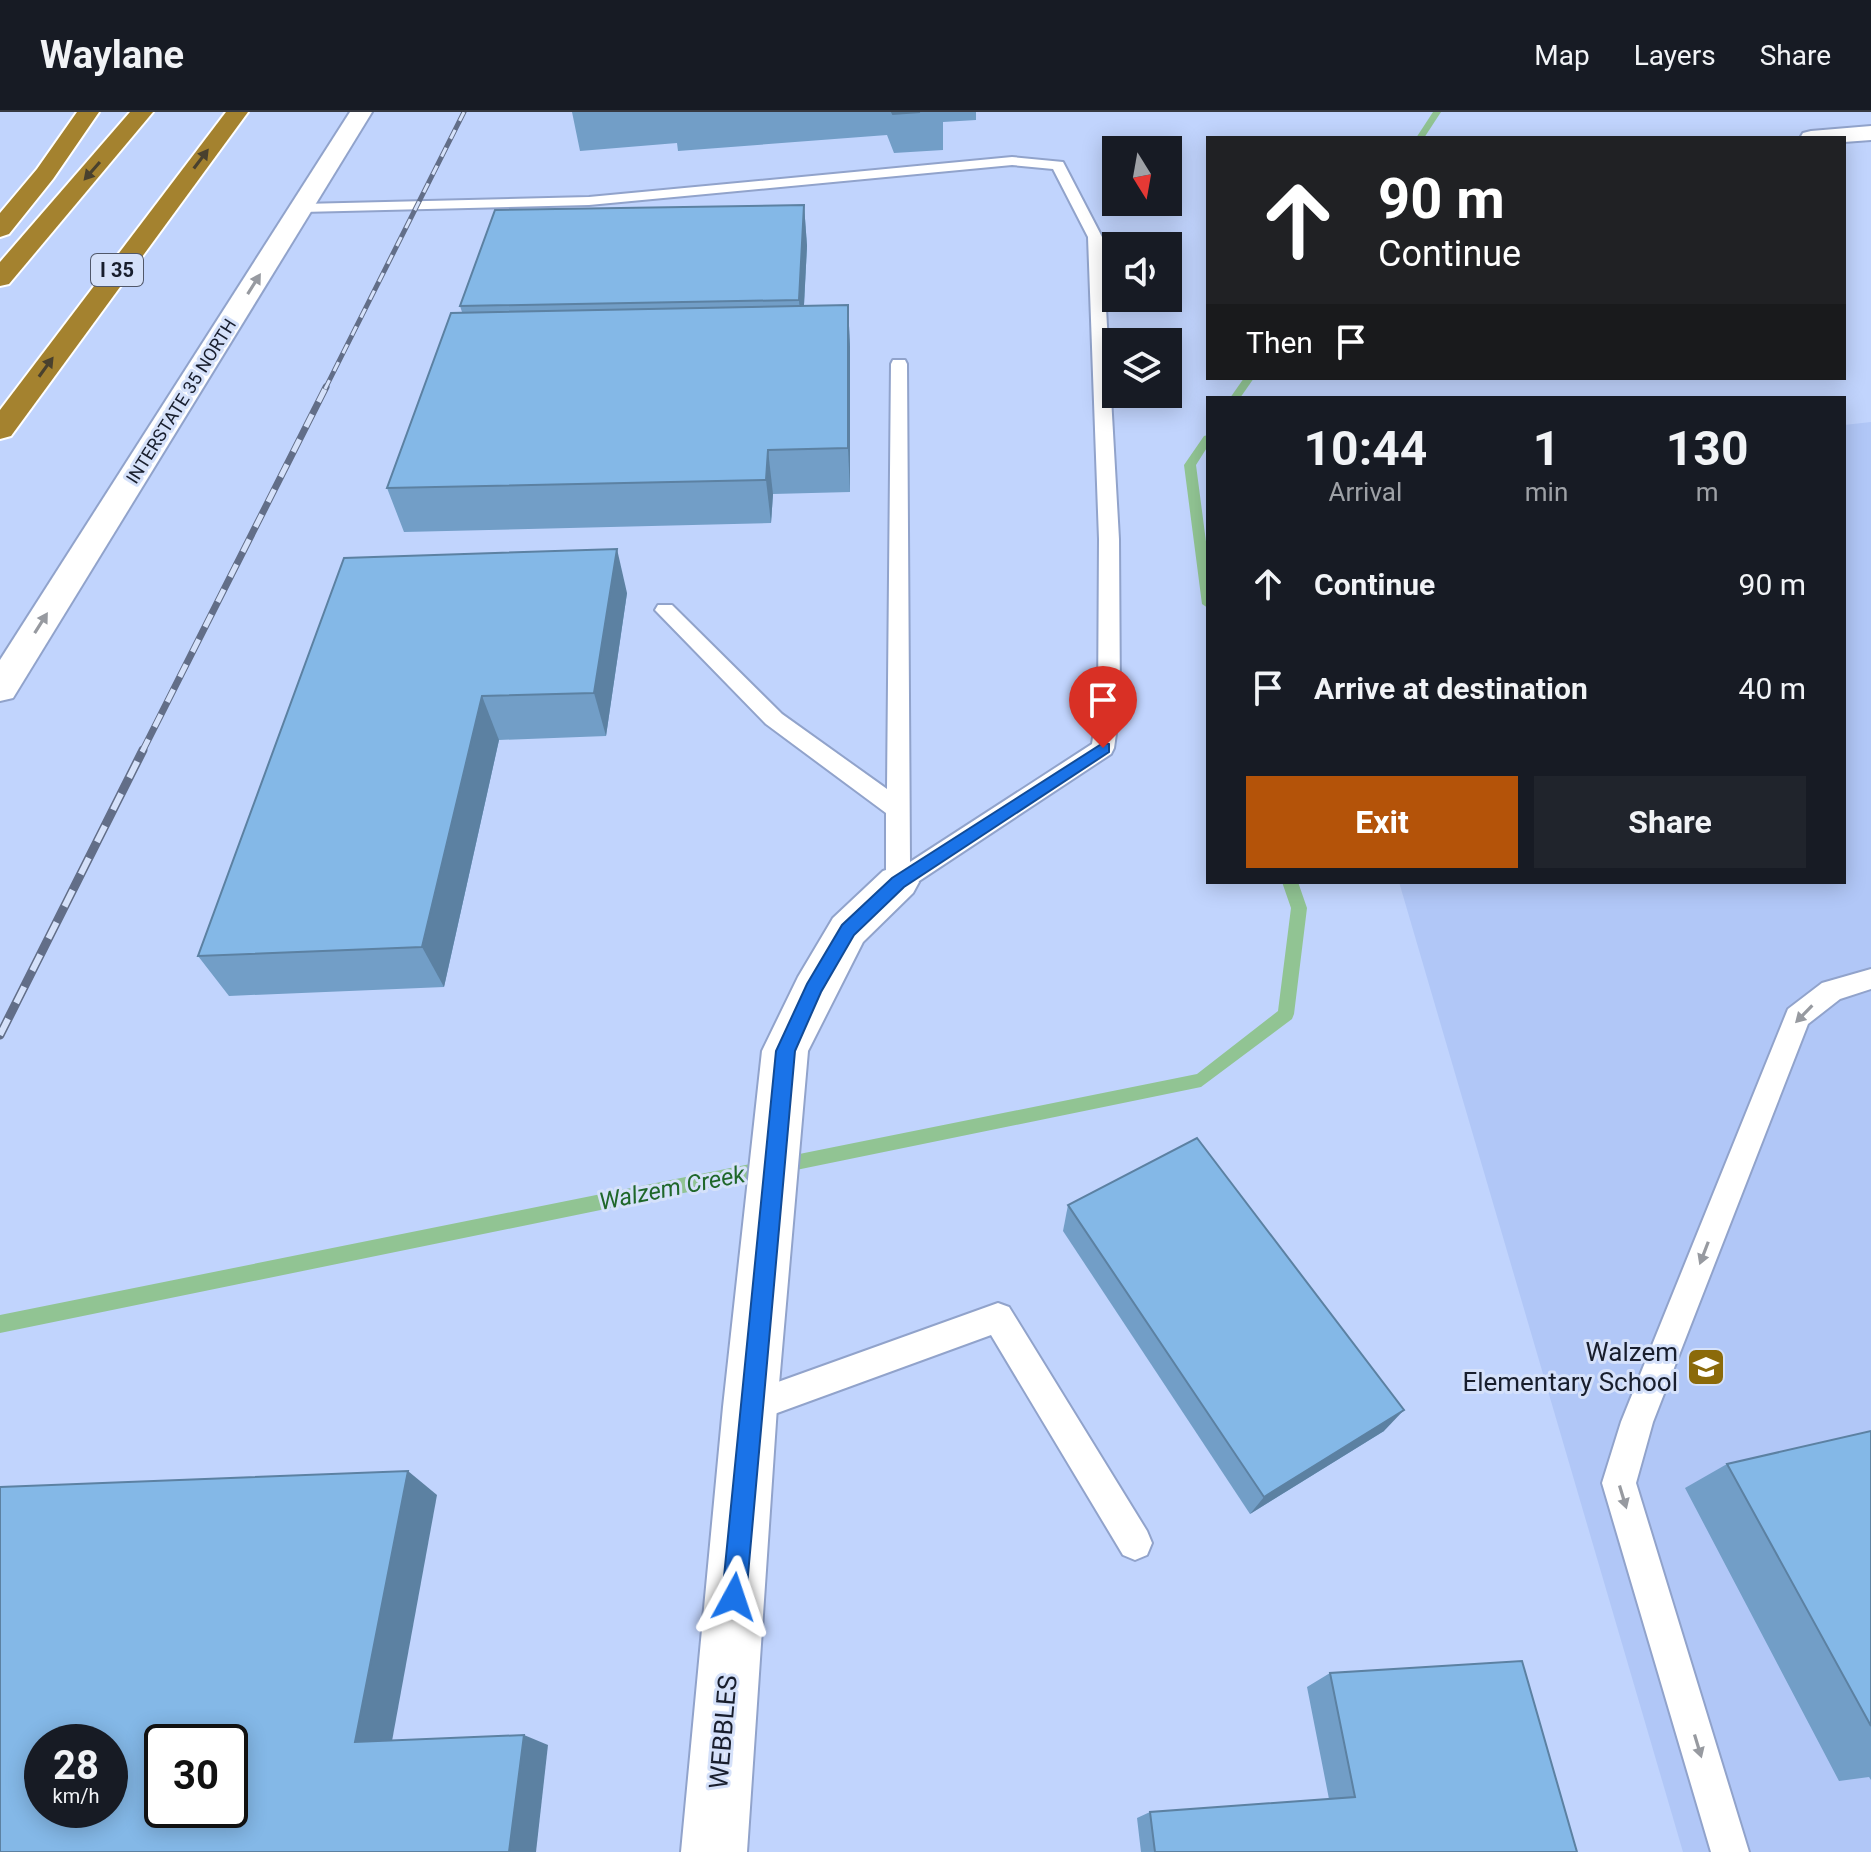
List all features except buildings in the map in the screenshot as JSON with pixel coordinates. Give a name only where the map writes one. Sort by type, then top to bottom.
[{"type":"highway","points":[[0,229],[45,174],[88,112]]},
{"type":"highway","points":[[0,278],[142,112]]},
{"type":"highway","name":"I 35","points":[[0,430],[237,112]]},
{"type":"main road","name":"INTERSTATE 35 NORTH","points":[[0,689],[361,112]]},
{"type":"main road","points":[[1850,112],[1871,126]]},
{"type":"main road","points":[[1835,136],[1871,133]]},
{"type":"main road","name":"WEBBLES","points":[[714,1852],[750,1407],[785,1051],[814,990],[848,930],[898,882]]},
{"type":"lane","points":[[302,208],[576,202],[1012,161],[1058,165],[1095,237],[1109,539],[1109,705],[1103,748],[898,882]]},
{"type":"lane","points":[[898,882],[899,364]]},
{"type":"lane","points":[[665,610],[774,719],[898,809]]},
{"type":"lane","points":[[1730,1852],[1619,1483],[1637,1422],[1797,1017],[1831,991],[1871,979]]},
{"type":"lane","points":[[750,1407],[998,1318],[1135,1543]]},
{"type":"shaded area","name":"Walzem Elementary School","points":[[1871,422],[1871,1852],[1683,1852],[1400,884],[1846,884],[1846,425]]},
{"type":"waterway","name":"Walzem Creek","points":[[1421,136],[1437,112]]},
{"type":"waterway","name":"Walzem Creek","points":[[1236,396],[1248,380]]},
{"type":"waterway","name":"Walzem Creek","points":[[1206,441],[1190,465],[1206,589]]},
{"type":"waterway","name":"Walzem Creek","points":[[0,1324],[1201,1080],[1286,1014],[1299,908],[1291,884]]},
{"type":"railway","points":[[325,389],[464,112]]},
{"type":"railway","points":[[142,752],[326,387]]},
{"type":"railway","points":[[0,1035],[143,750]]},
{"type":"place","name":"Walzem Elementary School","points":[[1706,1367]]},
{"type":"route","points":[[734,1597],[785,1051],[814,990],[848,930],[881,898],[898,882],[1103,748]]}]
